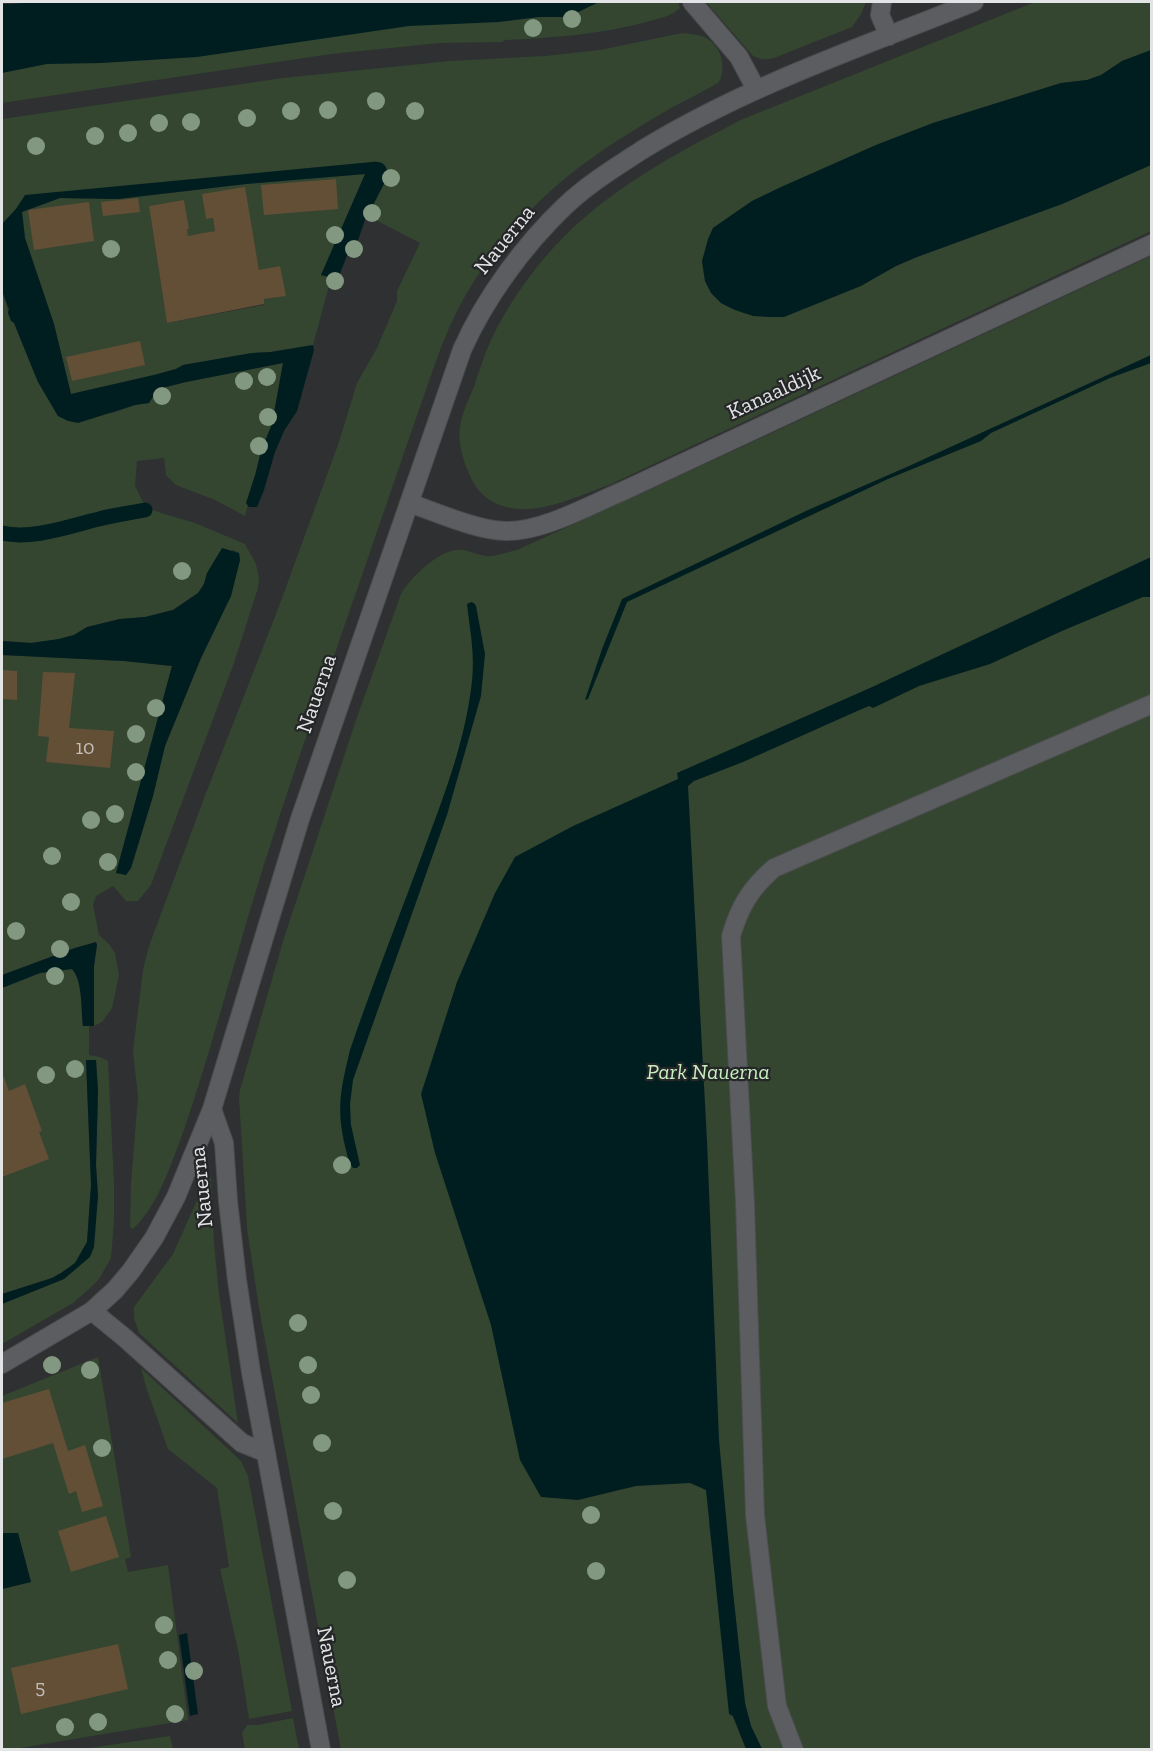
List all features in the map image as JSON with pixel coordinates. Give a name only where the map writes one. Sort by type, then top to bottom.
[{"type":"street","points":[[692,2],[739,57],[756,89]]},
{"type":"street","points":[[882,2],[880,15],[889,36]]},
{"type":"street","name":"Nauerna","points":[[321,1749],[264,1452],[237,1281],[224,1143],[212,1109],[300,819],[462,350],[470,331],[496,288],[530,244],[565,205],[612,169],[671,132],[756,89],[974,2]]},
{"type":"street","name":"Kanaaldijk","points":[[409,503],[489,529],[507,531],[534,527],[623,491],[1152,244]]},
{"type":"street","points":[[794,1749],[777,1706],[755,1515],[745,1203],[731,936],[737,915],[759,880],[774,868],[1152,704]]},
{"type":"street","points":[[2,1364],[92,1311],[115,1290],[154,1238],[176,1197],[212,1109]]},
{"type":"street","points":[[92,1311],[242,1443],[264,1452]]},
{"type":"green space","points":[[556,2],[678,2],[680,8],[662,18],[596,32],[502,42],[440,43],[331,54],[2,103],[2,47]]},
{"type":"green space","points":[[706,2],[866,2],[852,27],[774,58],[765,59],[752,55]]},
{"type":"green space","points":[[1035,2],[1151,2],[1151,50],[1122,61],[1101,75],[1087,80],[1061,83],[933,123],[876,145],[752,201],[713,228],[702,261],[705,281],[721,303],[735,310],[896,266],[1062,204],[1151,165],[1151,231],[609,485],[558,503],[527,509],[509,508],[493,502],[480,492],[471,478],[461,450],[459,436],[465,408],[488,346],[512,302],[546,256],[575,226],[643,174],[743,119]]},
{"type":"green space","points":[[682,33],[703,37],[719,51],[722,70],[719,82],[610,145],[558,184],[497,248],[464,298],[451,325],[434,367],[294,771],[180,1141],[155,1199],[133,1229],[130,1227],[131,1183],[138,1097],[133,1051],[143,970],[149,946],[278,609],[339,442],[357,383],[377,348],[397,301],[397,291],[420,243],[368,216],[388,176],[378,162],[299,169],[22,202],[2,224],[2,119],[283,78],[450,61],[545,56],[600,50]]},
{"type":"green space","points":[[365,174],[365,220],[340,233],[321,275],[331,278],[313,345],[183,365],[154,375],[71,394],[54,324],[25,238],[22,212],[60,198],[118,199],[246,184]],"holes":[[[244,188],[259,270],[286,295],[264,299],[264,305],[167,323],[149,206],[184,201],[188,236],[215,231],[213,218],[206,219]]]},
{"type":"green space","name":"Park Nauerna","points":[[1151,256],[1151,1749],[762,1749],[751,1726],[745,1703],[725,1521],[709,1523],[732,1715],[746,1749],[341,1750],[259,1308],[247,1228],[239,1098],[284,938],[356,720],[401,594],[411,580],[425,567],[448,552],[463,550],[489,556],[517,550]]},
{"type":"green space","points":[[2,291],[10,317],[38,382],[58,416],[113,413],[135,405],[149,403],[158,389],[283,363],[272,424],[261,451],[245,516],[215,500],[176,485],[166,475],[164,458],[137,461],[135,486],[143,502],[151,509],[195,523],[245,544],[256,564],[259,578],[258,588],[234,663],[151,885],[138,901],[126,901],[113,886],[96,896],[93,905],[99,935],[115,953],[119,975],[112,1008],[102,1022],[94,1026],[96,942],[2,975],[2,655],[124,661],[172,666],[116,873],[126,875],[131,868],[153,796],[165,746],[201,658],[231,596],[240,560],[239,553],[233,550],[207,573],[198,593],[173,610],[87,627],[74,635],[59,639],[31,643],[2,641]]},
{"type":"green space","points":[[72,969],[80,988],[83,1026],[89,1026],[89,1055],[108,1061],[114,1183],[111,1258],[99,1279],[73,1303],[2,1344],[2,1304],[64,1279],[81,1264],[96,1211],[98,1091],[96,1060],[86,1061],[91,1185],[87,1242],[75,1263],[61,1273],[2,1294],[2,988],[40,973]]},
{"type":"green space","points":[[207,1178],[211,1178],[219,1294],[238,1423],[139,1333],[134,1318],[134,1307],[173,1254]]},
{"type":"green space","points":[[98,1357],[131,1557],[125,1559],[128,1572],[168,1565],[188,1720],[14,1749],[2,1749],[2,1589],[31,1582],[18,1533],[2,1533],[2,1396]]},
{"type":"green space","points":[[141,1368],[241,1461],[248,1476],[292,1711],[249,1719],[239,1655],[220,1569],[229,1567],[217,1488],[168,1449]]},
{"type":"green space","points":[[293,1718],[299,1749],[245,1749],[242,1733],[247,1725]]},
{"type":"green space","points":[[170,1736],[173,1749],[83,1749]]},
{"type":"water","points":[[38,2],[599,2],[568,17],[409,26],[197,57],[47,64],[2,73],[2,4]]},
{"type":"water","points":[[1151,50],[1151,165],[1062,204],[917,257],[861,286],[784,317],[753,316],[721,303],[711,293],[705,281],[702,261],[708,239],[713,228],[752,201],[876,145],[933,123],[1061,83],[1087,80],[1101,75],[1122,61]]},
{"type":"water","points":[[372,162],[384,164],[388,176],[365,220],[358,240],[349,250],[338,279],[321,275],[365,174],[246,184],[118,199],[60,198],[22,212],[25,238],[54,324],[71,394],[154,375],[183,365],[313,345],[314,350],[297,411],[284,431],[275,452],[257,507],[249,507],[246,503],[261,451],[272,424],[283,363],[158,389],[149,403],[135,405],[78,423],[58,416],[38,382],[14,323],[11,321],[2,291],[2,224],[25,195]]},
{"type":"water","points":[[1151,355],[1151,363],[1110,378],[991,433],[981,441],[888,479],[627,602],[588,699],[585,700],[622,599],[808,510]]},
{"type":"water","points":[[222,548],[239,553],[240,560],[231,596],[201,658],[165,746],[153,796],[131,868],[126,875],[116,873],[172,666],[124,661],[2,655],[2,641],[31,643],[59,639],[74,635],[87,627],[173,610],[198,593]]},
{"type":"water","points":[[1151,557],[1151,597],[1143,597],[990,664],[919,686],[873,708],[869,706],[743,762],[694,781],[688,786],[707,1141],[719,1440],[745,1703],[751,1726],[762,1749],[746,1749],[733,1716],[729,1714],[706,1490],[690,1483],[636,1486],[578,1500],[541,1497],[520,1460],[491,1325],[435,1153],[421,1094],[457,982],[495,893],[515,857],[573,826],[678,779],[677,773],[870,688]]},
{"type":"water","points":[[471,602],[476,606],[485,654],[481,696],[447,815],[353,1080],[350,1104],[351,1125],[360,1165],[353,1168],[342,1132],[340,1109],[344,1076],[350,1050],[441,804],[460,743],[473,671],[467,604]]},
{"type":"water","points":[[96,942],[94,1026],[83,1026],[80,988],[72,969],[40,973],[2,988],[2,975]]},
{"type":"water","points":[[86,1060],[96,1060],[98,1091],[96,1165],[98,1196],[94,1247],[90,1257],[64,1279],[2,1304],[2,1294],[52,1278],[75,1263],[87,1242],[91,1185]]},
{"type":"water","points":[[2,1533],[18,1533],[31,1582],[2,1589]]},
{"type":"water","points":[[187,1633],[198,1714],[190,1716],[179,1635]]},
{"type":"building","points":[[336,179],[338,209],[264,215],[261,185]]},
{"type":"building","points":[[245,187],[259,270],[280,266],[286,296],[264,299],[264,304],[167,323],[149,206],[184,200],[188,236],[215,231],[213,218],[206,219],[202,194]]},
{"type":"building","points":[[138,198],[140,212],[103,216],[101,202]]},
{"type":"building","points":[[89,202],[94,241],[34,250],[28,210]]},
{"type":"building","points":[[140,341],[145,365],[72,381],[66,357]]},
{"type":"building","points":[[2,670],[17,671],[17,700],[2,699]]},
{"type":"building","points":[[43,672],[75,673],[69,728],[114,731],[110,768],[46,762],[49,737],[38,736]]},
{"type":"building","points":[[2,1072],[9,1091],[25,1084],[42,1131],[39,1132],[49,1159],[2,1177]]},
{"type":"building","points":[[49,1389],[68,1451],[85,1445],[103,1506],[82,1512],[76,1491],[69,1494],[53,1443],[2,1459],[2,1403]]},
{"type":"building","points":[[106,1516],[119,1557],[71,1572],[58,1531]]},
{"type":"building","points":[[118,1644],[128,1689],[21,1714],[11,1668]]},
{"type":"waterway","points":[[2,533],[26,535],[145,510]]}]
